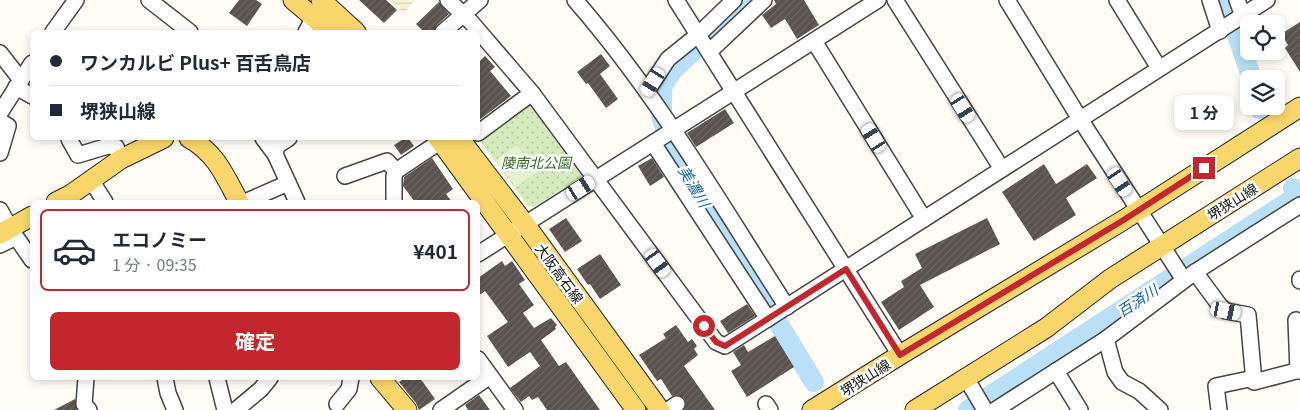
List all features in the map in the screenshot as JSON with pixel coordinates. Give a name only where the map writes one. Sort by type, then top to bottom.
[{"type":"main road","points":[[293,0],[329,30]]},
{"type":"main road","points":[[314,17],[350,30]]},
{"type":"main road","name":"堺狭山線","points":[[812,410],[1139,211],[1300,107]]},
{"type":"main road","points":[[59,200],[121,159],[160,140]]},
{"type":"main road","points":[[194,140],[217,160],[238,200]]},
{"type":"main road","name":"大阪高石線","points":[[459,140],[508,234],[631,408]]},
{"type":"main road","name":"大阪高石線","points":[[460,140],[668,408]]},
{"type":"main road","name":"堺狭山線","points":[[915,410],[1046,328],[1110,279],[1300,158]]},
{"type":"main road","points":[[5,231],[30,217]]},
{"type":"main road","points":[[382,380],[407,410]]},
{"type":"street","points":[[54,30],[76,0]]},
{"type":"street","points":[[149,0],[187,30]]},
{"type":"street","points":[[448,0],[478,30]]},
{"type":"street","points":[[446,30],[480,0]]},
{"type":"street","points":[[575,0],[598,26],[647,91],[673,130],[777,313]]},
{"type":"street","points":[[676,0],[710,51],[900,355]]},
{"type":"street","points":[[647,91],[668,59],[699,34],[734,0]]},
{"type":"street","points":[[710,51],[764,0]]},
{"type":"street","points":[[480,253],[878,0]]},
{"type":"street","points":[[895,0],[1002,170]]},
{"type":"street","points":[[1007,0],[1139,211],[1183,273],[1226,311],[1248,315],[1254,382],[1299,371],[1296,320]]},
{"type":"street","points":[[1117,0],[1159,68]]},
{"type":"street","points":[[1210,0],[1221,30]]},
{"type":"street","points":[[1237,0],[1241,15]]},
{"type":"street","points":[[1244,15],[1267,0]]},
{"type":"street","points":[[480,33],[532,93],[716,342],[725,346],[1240,18]]},
{"type":"street","points":[[814,41],[924,220]]},
{"type":"street","points":[[0,53],[19,84],[30,94]]},
{"type":"street","points":[[0,113],[30,66]]},
{"type":"street","points":[[480,125],[532,93]]},
{"type":"street","points":[[0,121],[8,126],[0,153]]},
{"type":"street","points":[[69,140],[78,155],[108,146],[116,147],[121,159]]},
{"type":"street","points":[[264,140],[275,154],[296,200]]},
{"type":"street","points":[[275,154],[277,146],[286,140]]},
{"type":"street","points":[[394,200],[394,176],[396,171],[454,140]]},
{"type":"street","points":[[653,143],[777,313]]},
{"type":"street","points":[[344,176],[388,161],[396,171]]},
{"type":"street","points":[[90,180],[104,200]]},
{"type":"street","points":[[250,200],[288,183]]},
{"type":"street","points":[[995,410],[1106,339],[1183,273],[1300,205]]},
{"type":"street","points":[[0,210],[5,231]]},
{"type":"street","points":[[0,245],[16,236],[30,257]]},
{"type":"street","points":[[1106,339],[1115,372],[1122,382],[1139,390],[1160,410]]},
{"type":"street","points":[[480,362],[515,410]]},
{"type":"street","points":[[1056,371],[1080,410]]},
{"type":"street","points":[[441,410],[490,376]]},
{"type":"street","points":[[966,378],[982,404]]},
{"type":"street","points":[[1220,410],[1216,386],[1254,378]]},
{"type":"street","points":[[86,380],[84,404],[88,410]]},
{"type":"street","points":[[165,380],[175,410]]},
{"type":"street","points":[[218,380],[225,410]]},
{"type":"street","points":[[236,410],[261,389],[268,380]]},
{"type":"street","points":[[337,404],[349,389],[351,380]]},
{"type":"shaded area","points":[[389,0],[415,0],[404,13]]},
{"type":"green space","name":"陵南北公園","points":[[531,103],[582,170],[581,178],[534,207],[528,206],[479,140],[480,137]]},
{"type":"green space","points":[[517,145],[537,172],[516,187],[496,160]]},
{"type":"building","points":[[239,0],[256,0],[262,4],[247,26],[229,13]]},
{"type":"building","points":[[359,0],[386,0],[397,10],[384,23]]},
{"type":"building","points":[[774,0],[804,0],[819,25],[797,39],[785,19],[771,28],[762,15],[776,4]]},
{"type":"building","points":[[439,2],[449,14],[437,25],[435,30],[422,30],[416,24]]},
{"type":"building","points":[[1300,22],[1300,72],[1285,48],[1288,45],[1285,40],[1285,31]]},
{"type":"building","points":[[601,54],[610,66],[600,74],[618,99],[606,108],[588,83],[586,84],[577,72]]},
{"type":"building","points":[[485,56],[495,67],[490,71],[511,96],[480,119],[480,61]]},
{"type":"building","points":[[725,109],[734,123],[696,147],[687,133]]},
{"type":"building","points":[[402,140],[410,140],[414,146],[401,155],[394,145]]},
{"type":"building","points":[[432,158],[453,189],[446,194],[450,200],[414,200],[403,186],[404,177]]},
{"type":"building","points":[[652,158],[664,177],[650,186],[638,166]]},
{"type":"building","points":[[1044,164],[1056,184],[1087,164],[1097,178],[1066,198],[1076,215],[1034,241],[1002,192]]},
{"type":"building","points":[[566,218],[582,241],[565,252],[549,229]]},
{"type":"building","points":[[987,218],[1000,244],[920,285],[934,307],[899,330],[881,302],[904,287],[901,281],[922,268],[915,254]]},
{"type":"building","points":[[600,254],[621,285],[600,299],[577,269]]},
{"type":"building","points":[[502,261],[505,266],[512,261],[525,280],[519,284],[534,305],[523,313],[534,328],[551,318],[557,325],[556,329],[541,340],[559,366],[566,362],[600,410],[547,410],[538,397],[532,400],[529,396],[521,402],[510,388],[540,366],[530,352],[508,367],[487,336],[508,322],[485,291],[480,295],[480,277]]},
{"type":"building","points":[[747,304],[755,316],[728,333],[720,321]]},
{"type":"building","points":[[676,325],[688,342],[692,339],[697,346],[694,349],[698,355],[684,366],[715,410],[684,410],[686,404],[684,398],[677,395],[672,396],[661,379],[657,381],[639,355],[666,338],[663,334]]},
{"type":"building","points":[[775,336],[794,367],[747,397],[731,371],[741,365],[733,352],[744,345],[748,352]]},
{"type":"building","points":[[402,380],[421,380],[435,399],[419,410],[416,403],[399,382]]},
{"type":"building","points":[[479,395],[490,410],[468,410],[465,405]]},
{"type":"building","points":[[75,399],[77,410],[54,410]]},
{"type":"waterway","name":"美濃川","points":[[747,0],[672,71],[662,87],[662,120],[672,148],[814,382]]},
{"type":"waterway","points":[[1225,0],[1249,70]]},
{"type":"waterway","name":"百済川","points":[[968,410],[1297,196],[1293,188]]},
{"type":"route","points":[[704,326],[716,342],[725,346],[846,269],[900,355],[1122,221],[1204,168]]}]
